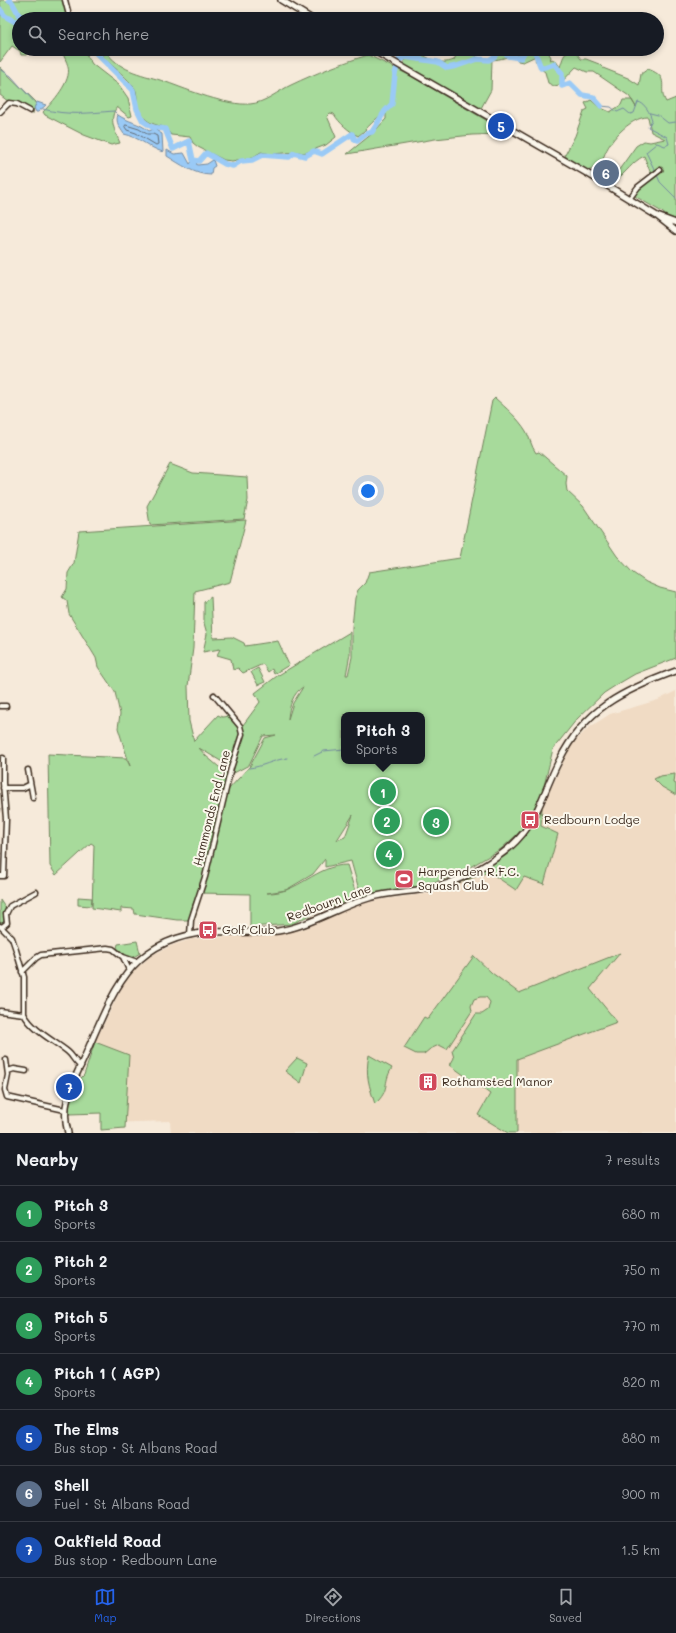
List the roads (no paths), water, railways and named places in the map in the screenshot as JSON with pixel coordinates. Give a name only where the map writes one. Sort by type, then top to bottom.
[{"type":"main road","points":[[280,0],[300,12]]},
{"type":"main road","points":[[384,56],[629,199],[657,216],[676,231]]},
{"type":"main road","points":[[657,216],[676,222]]},
{"type":"main road","name":"Redbourn Lane","points":[[68,1133],[64,1110],[67,1097],[113,992],[129,970],[137,962],[167,942],[190,934],[212,932],[263,932],[289,929],[365,899],[383,894],[438,886],[454,881],[476,870],[506,850],[525,832],[538,812],[565,749],[575,734],[591,717],[624,692],[676,671]]},
{"type":"street","points":[[64,0],[68,12]]},
{"type":"street","points":[[0,112],[9,103],[17,104],[30,111]]},
{"type":"street","points":[[629,199],[638,187],[660,170]]},
{"type":"street","name":"Hammonds End Lane","points":[[190,934],[191,920],[205,877],[231,768],[242,734],[240,726],[214,695]]},
{"type":"street","points":[[0,706],[6,706]]},
{"type":"street","points":[[0,876],[4,876],[6,819],[2,785],[3,758]]},
{"type":"street","points":[[28,770],[29,785],[33,792],[33,798]]},
{"type":"street","points":[[2,785],[23,788],[29,785]]},
{"type":"street","points":[[36,892],[10,906],[6,914],[7,923],[1,927],[13,940],[22,972],[24,983],[24,1014],[31,1025],[69,1053],[81,1066]]},
{"type":"street","points":[[22,972],[41,955],[107,948],[114,949],[123,957],[137,962]]},
{"type":"street","points":[[123,957],[129,970]]},
{"type":"street","points":[[0,1011],[24,1014]]},
{"type":"street","points":[[6,1060],[8,1071],[5,1090],[9,1098],[64,1110]]},
{"type":"street","points":[[8,1071],[14,1069],[26,1071]]},
{"type":"water","points":[[37,102],[46,105],[36,112],[34,108]]},
{"type":"water","points":[[118,115],[142,126],[149,131],[154,129],[162,134],[163,152],[124,134],[118,123]]},
{"type":"water","points":[[167,150],[174,154],[184,153],[190,164],[193,160],[199,161],[196,164],[198,165],[207,164],[213,160],[215,166],[212,168],[211,175],[205,175],[182,166],[167,156]]},
{"type":"waterway","points":[[9,0],[12,2],[17,12]]},
{"type":"waterway","points":[[0,9],[5,16],[12,20]]},
{"type":"waterway","points":[[99,56],[133,90],[137,109],[143,121],[152,127],[165,129],[173,149],[189,141],[193,160],[199,161],[206,153],[225,164],[233,166],[241,161],[252,160],[262,155],[289,157],[294,153],[305,156],[314,151],[322,154],[352,134],[357,141],[366,134],[372,132],[385,111],[392,104],[395,74],[399,60],[405,57],[438,62],[447,68],[477,59],[489,60],[495,56]]},
{"type":"waterway","points":[[508,56],[521,58],[522,56]]},
{"type":"waterway","points":[[536,56],[541,68],[554,64],[562,73],[562,86],[570,83],[582,95],[593,97],[601,106]]},
{"type":"waterway","points":[[0,69],[11,76],[36,104]]},
{"type":"waterway","points":[[601,106],[611,107],[617,112],[624,109],[630,114],[634,113],[638,102],[645,106],[649,111],[652,120],[648,127],[667,137],[669,144],[665,146],[657,143],[646,152],[655,171]]},
{"type":"waterway","points":[[43,109],[61,113],[114,111],[118,115]]},
{"type":"waterway","points":[[650,113],[658,115],[668,123],[676,122]]},
{"type":"waterway","points":[[657,175],[660,182],[676,198]]},
{"type":"waterway","points":[[314,756],[324,751],[341,749]]},
{"type":"waterway","points":[[249,768],[287,758]]},
{"type":"place","name":"The Elms","points":[[501,126]]},
{"type":"place","name":"Shell","points":[[606,173]]},
{"type":"place","name":"Pitch 3","points":[[383,792]]},
{"type":"place","name":"Redbourn Lodge","points":[[530,820]]},
{"type":"place","name":"Pitch 2","points":[[387,821]]},
{"type":"place","name":"Pitch 5","points":[[436,822]]},
{"type":"place","name":"Pitch 1 ( AGP)","points":[[389,854]]},
{"type":"place","name":"Harpenden R.F.C. Squash Club","points":[[404,879]]},
{"type":"place","name":"Golf Club","points":[[208,930]]},
{"type":"place","name":"Rothamsted Manor","points":[[428,1082]]},
{"type":"place","name":"Oakfield Road","points":[[69,1087]]}]
